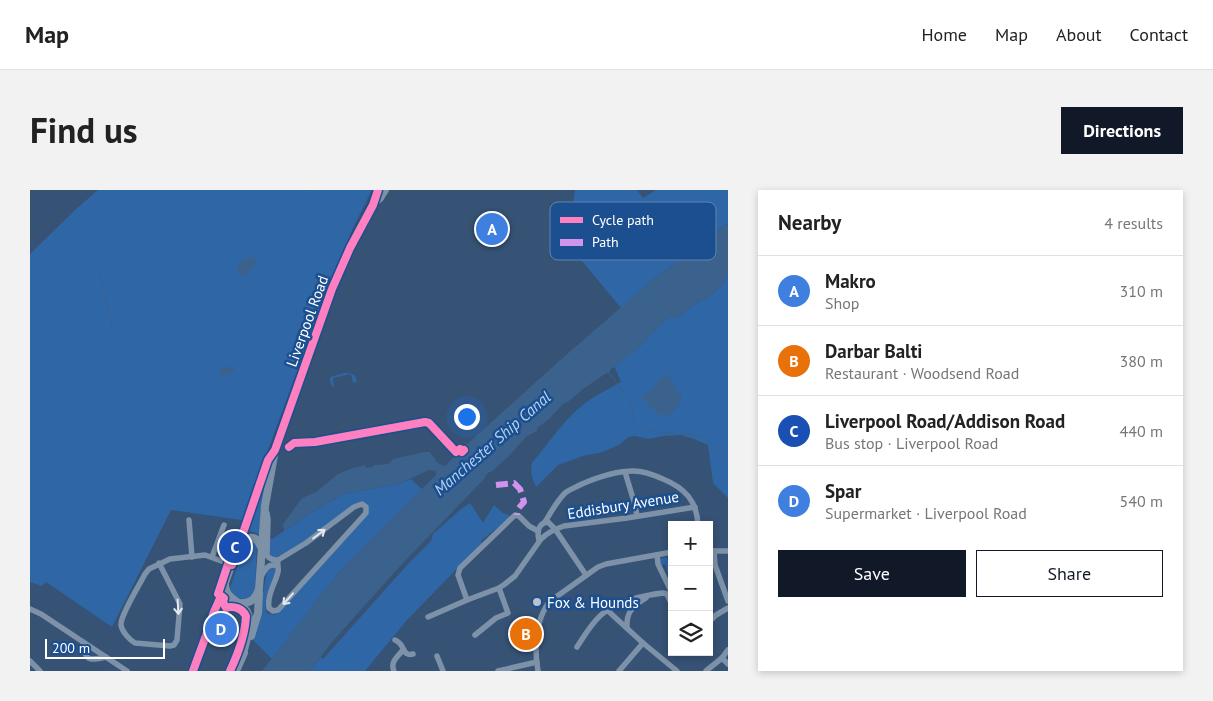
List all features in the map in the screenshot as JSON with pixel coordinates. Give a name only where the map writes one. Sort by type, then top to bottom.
[{"type":"highway","name":"Liverpool Road","points":[[242,657],[256,620],[264,552],[265,506],[275,450],[332,289],[350,248],[373,205],[378,190]]},
{"type":"highway","name":"Liverpool Road","points":[[373,205],[385,190]]},
{"type":"highway","name":"Liverpool Road","points":[[225,587],[226,579],[240,544],[268,460],[275,450]]},
{"type":"highway","points":[[240,544],[246,539],[254,538],[264,552]]},
{"type":"highway","points":[[225,587],[230,598],[246,610],[249,619],[242,657],[236,671]]},
{"type":"highway","points":[[238,603],[251,602],[259,589]]},
{"type":"main road","points":[[212,622],[213,614],[225,587]]},
{"type":"main road","points":[[193,671],[212,622],[219,610],[224,605],[238,603]]},
{"type":"street","points":[[625,472],[637,516]]},
{"type":"street","points":[[546,522],[556,504],[566,492],[600,476],[625,472],[644,472],[682,489],[689,496],[695,507],[698,521]]},
{"type":"street","points":[[260,578],[264,570],[270,565],[278,563],[354,506],[362,504],[366,506],[366,513],[278,610],[273,611],[269,608],[268,602],[278,570],[278,563]]},
{"type":"street","name":"Eddisbury Avenue","points":[[428,617],[499,588],[515,576],[539,540],[556,529],[564,526],[695,507]]},
{"type":"street","points":[[467,600],[458,575],[460,568],[515,515],[538,531],[539,540]]},
{"type":"street","points":[[190,520],[192,557]]},
{"type":"street","name":"Eddisbury Avenue","points":[[538,531],[540,526],[546,522],[556,529],[586,576]]},
{"type":"street","points":[[212,557],[224,525]]},
{"type":"street","points":[[713,552],[728,551]]},
{"type":"street","points":[[264,552],[278,563]]},
{"type":"street","points":[[538,671],[536,637],[540,618],[550,602],[598,567],[621,560],[668,553]]},
{"type":"street","points":[[160,563],[180,604],[177,640],[170,646],[137,644],[122,629],[121,619],[149,569],[160,563],[170,559],[205,555],[232,565]]},
{"type":"street","points":[[657,555],[658,564],[668,588]]},
{"type":"street","points":[[713,558],[728,601]]},
{"type":"street","points":[[475,635],[496,618],[508,613],[499,588]]},
{"type":"street","points":[[577,647],[596,620],[607,610],[650,595],[668,593]]},
{"type":"street","points":[[627,628],[626,620],[630,611],[650,595]]},
{"type":"street","points":[[713,618],[728,608]]},
{"type":"street","points":[[30,609],[41,614],[127,671]]},
{"type":"street","points":[[607,610],[676,671]]},
{"type":"street","points":[[395,640],[402,645],[403,650],[408,654],[413,654]]},
{"type":"street","points":[[83,642],[87,658],[91,660],[106,657]]},
{"type":"street","points":[[619,671],[643,643]]},
{"type":"street","points":[[394,671],[394,660],[403,650]]},
{"type":"street","points":[[706,671],[722,658],[728,650]]},
{"type":"street","points":[[437,656],[443,671]]},
{"type":"street","points":[[722,658],[728,664]]},
{"type":"street","points":[[30,661],[40,671]]},
{"type":"street","points":[[500,671],[536,662]]},
{"type":"shaded area","points":[[98,190],[372,190],[334,271],[242,520],[171,510],[112,627],[46,582],[42,586],[30,582],[30,254]]},
{"type":"shaded area","points":[[575,190],[637,190],[643,198],[656,190],[728,190],[728,224],[716,231],[716,202],[573,202]]},
{"type":"shaded area","points":[[581,260],[679,260],[650,282],[621,308]]},
{"type":"shaded area","points":[[728,275],[728,498],[713,483],[708,445],[681,435],[648,439],[635,436],[628,437],[619,445],[600,453],[586,455],[558,465],[536,487],[531,469],[532,463],[563,424],[577,410],[593,398],[621,382],[614,366],[638,348],[667,318],[677,318],[695,304],[711,295],[722,285]]},
{"type":"shaded area","points":[[344,373],[353,374],[357,382],[353,383],[351,374],[333,378],[334,387],[332,386],[330,377]]},
{"type":"shaded area","points":[[411,479],[422,489],[339,572],[272,659],[252,639],[268,568],[276,567],[266,602],[267,613],[274,615],[278,613],[368,513],[364,503],[305,542],[275,558],[269,554],[269,539],[272,539],[343,494],[399,484]]},
{"type":"shaded area","points":[[266,482],[261,536],[248,531],[264,483]]},
{"type":"shaded area","points":[[470,503],[483,523],[494,505],[510,517],[481,541],[482,543],[407,620],[365,671],[310,671],[431,541],[433,534]]},
{"type":"shaded area","points":[[251,541],[257,544],[255,590],[251,598],[241,599],[235,597],[230,588],[243,551],[247,543]]},
{"type":"shaded area","points":[[668,557],[668,573],[665,564],[658,566],[656,559]]},
{"type":"water","name":"Manchester Ship Canal","points":[[728,224],[728,275],[722,285],[711,295],[695,304],[677,318],[667,318],[638,348],[610,370],[610,372],[563,404],[549,419],[537,428],[537,431],[526,437],[508,457],[485,476],[403,563],[332,642],[310,671],[262,671],[339,572],[436,475],[436,471],[429,470],[399,484],[343,494],[284,531],[283,524],[302,498],[316,492],[338,474],[365,465],[366,468],[389,464],[393,459],[430,452],[438,463],[445,466],[558,362],[650,282],[679,260],[716,260],[716,231]]},
{"type":"water","points":[[249,257],[254,258],[257,263],[247,274],[240,275],[237,270],[239,265]]},
{"type":"water","points":[[231,367],[235,369],[234,372],[223,376],[218,372],[221,368]]},
{"type":"water","points":[[667,374],[682,397],[678,406],[669,416],[658,414],[641,397],[655,388],[656,382]]},
{"type":"waterway","points":[[308,190],[316,199],[327,206]]},
{"type":"waterway","points":[[100,274],[113,332]]},
{"type":"waterway","points":[[608,372],[630,400],[635,425],[650,431],[704,437],[726,455],[728,459]]},
{"type":"marked path","points":[[496,485],[514,483],[520,489],[524,502],[517,510],[517,515]]},
{"type":"cycle path","points":[[232,565],[268,460],[275,450],[332,289],[350,248],[373,205],[378,190]]},
{"type":"cycle path","points":[[289,447],[294,443],[315,442],[425,422],[429,423],[456,452],[460,449],[462,452],[464,450]]},
{"type":"cycle path","points":[[228,564],[218,594],[224,598],[223,602],[226,608],[238,608],[246,616],[241,644],[230,671]]},
{"type":"cycle path","points":[[193,671],[221,596]]},
{"type":"place","name":"Makro","points":[[492,229]]},
{"type":"place","name":"Liverpool Road/Addison Road","points":[[235,547]]},
{"type":"place","name":"Fox & Hounds","points":[[537,602]]},
{"type":"place","name":"Spar","points":[[221,629]]},
{"type":"place","name":"Darbar Balti","points":[[526,634]]}]
